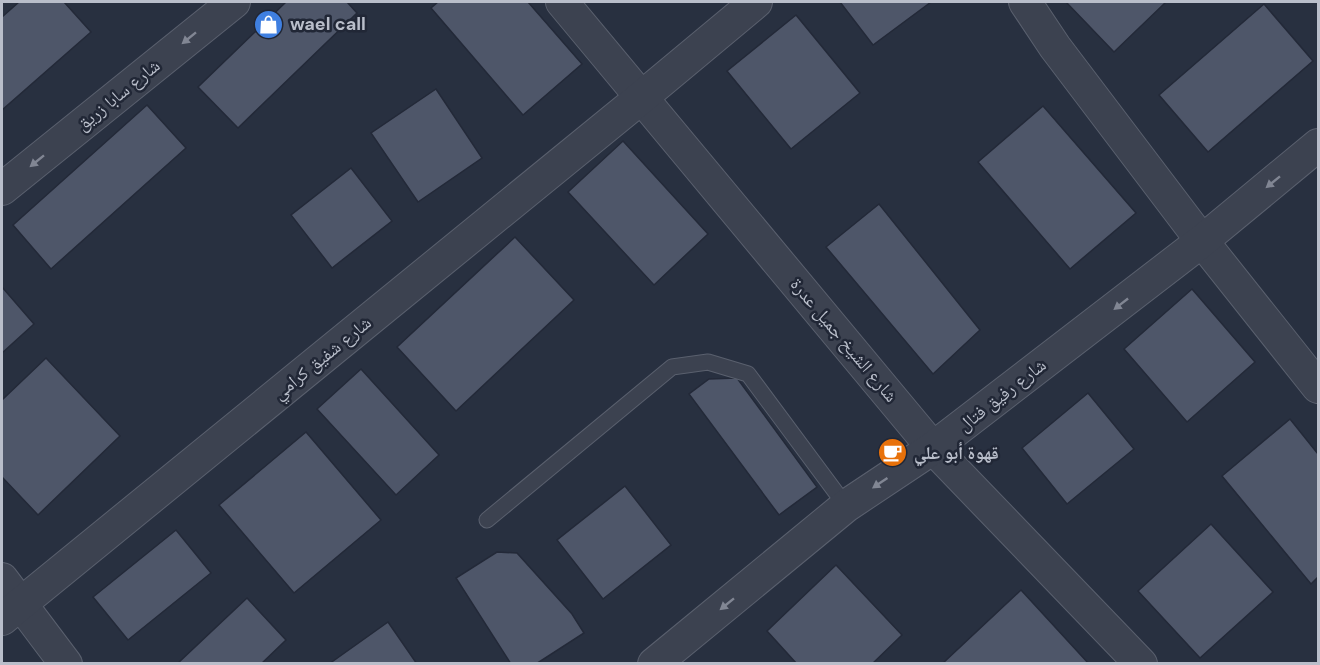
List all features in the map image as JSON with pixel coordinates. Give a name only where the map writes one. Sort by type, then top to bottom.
[{"type":"street","name":"شارع سابا زريق","points":[[2,189],[234,2]]},
{"type":"street","name":"شارع الشيخ جميل عدرة","points":[[562,2],[933,448],[1141,663]]},
{"type":"street","name":"شارع شفيق كرامي","points":[[11,611],[756,2]]},
{"type":"street","points":[[1025,2],[1055,46],[1202,241],[1318,387]]},
{"type":"street","name":"شارع رفيق فتال","points":[[654,663],[846,506],[933,448],[1202,241],[1318,145]]},
{"type":"street","points":[[2,579],[11,611],[66,663]]},
{"type":"lane","points":[[487,520],[672,368],[708,362],[748,374],[846,506]]},
{"type":"building","points":[[19,2],[64,2],[91,32],[2,110],[2,17]]},
{"type":"building","points":[[286,2],[347,2],[357,13],[238,128],[198,87]]},
{"type":"building","points":[[438,2],[528,2],[582,64],[523,115],[431,8]]},
{"type":"building","points":[[840,2],[931,2],[873,45]]},
{"type":"building","points":[[1066,2],[1166,2],[1114,52]]},
{"type":"building","points":[[1264,4],[1313,61],[1208,152],[1159,95]]},
{"type":"building","points":[[796,15],[860,93],[791,149],[727,71]]},
{"type":"building","points":[[436,89],[482,158],[418,202],[371,133]]},
{"type":"building","points":[[147,105],[186,148],[51,269],[13,225]]},
{"type":"building","points":[[1043,106],[1136,213],[1070,269],[978,162]]},
{"type":"building","points":[[623,141],[708,234],[654,285],[568,192]]},
{"type":"building","points":[[351,168],[392,221],[332,268],[291,215]]},
{"type":"building","points":[[879,204],[980,330],[933,374],[826,247]]},
{"type":"building","points":[[515,237],[574,300],[456,411],[397,347]]},
{"type":"building","points":[[2,287],[34,324],[2,353]]},
{"type":"building","points":[[1192,289],[1255,362],[1187,422],[1124,349]]},
{"type":"building","points":[[46,358],[120,436],[38,515],[2,477],[2,400]]},
{"type":"building","points":[[361,369],[439,455],[396,495],[317,409]]},
{"type":"building","points":[[737,378],[817,487],[779,515],[689,394],[709,379]]},
{"type":"building","points":[[1088,393],[1134,449],[1067,504],[1022,448]]},
{"type":"building","points":[[1290,419],[1318,454],[1318,577],[1311,584],[1222,476]]},
{"type":"building","points":[[306,432],[381,520],[294,593],[219,505]]},
{"type":"building","points":[[625,486],[671,545],[603,599],[557,540]]},
{"type":"building","points":[[1211,524],[1273,592],[1200,658],[1138,591]]},
{"type":"building","points":[[176,530],[211,573],[128,640],[93,597]]},
{"type":"building","points":[[497,552],[517,553],[572,614],[584,633],[536,664],[511,664],[456,578]]},
{"type":"building","points":[[836,565],[902,635],[872,664],[797,664],[767,631]]},
{"type":"building","points":[[1021,590],[1089,664],[942,664]]},
{"type":"building","points":[[247,598],[286,640],[261,664],[177,664]]},
{"type":"building","points":[[388,622],[417,664],[329,664]]},
{"type":"place","name":"wael call","points":[[269,24]]},
{"type":"place","name":"قهوة أبو علي","points":[[893,453]]}]
